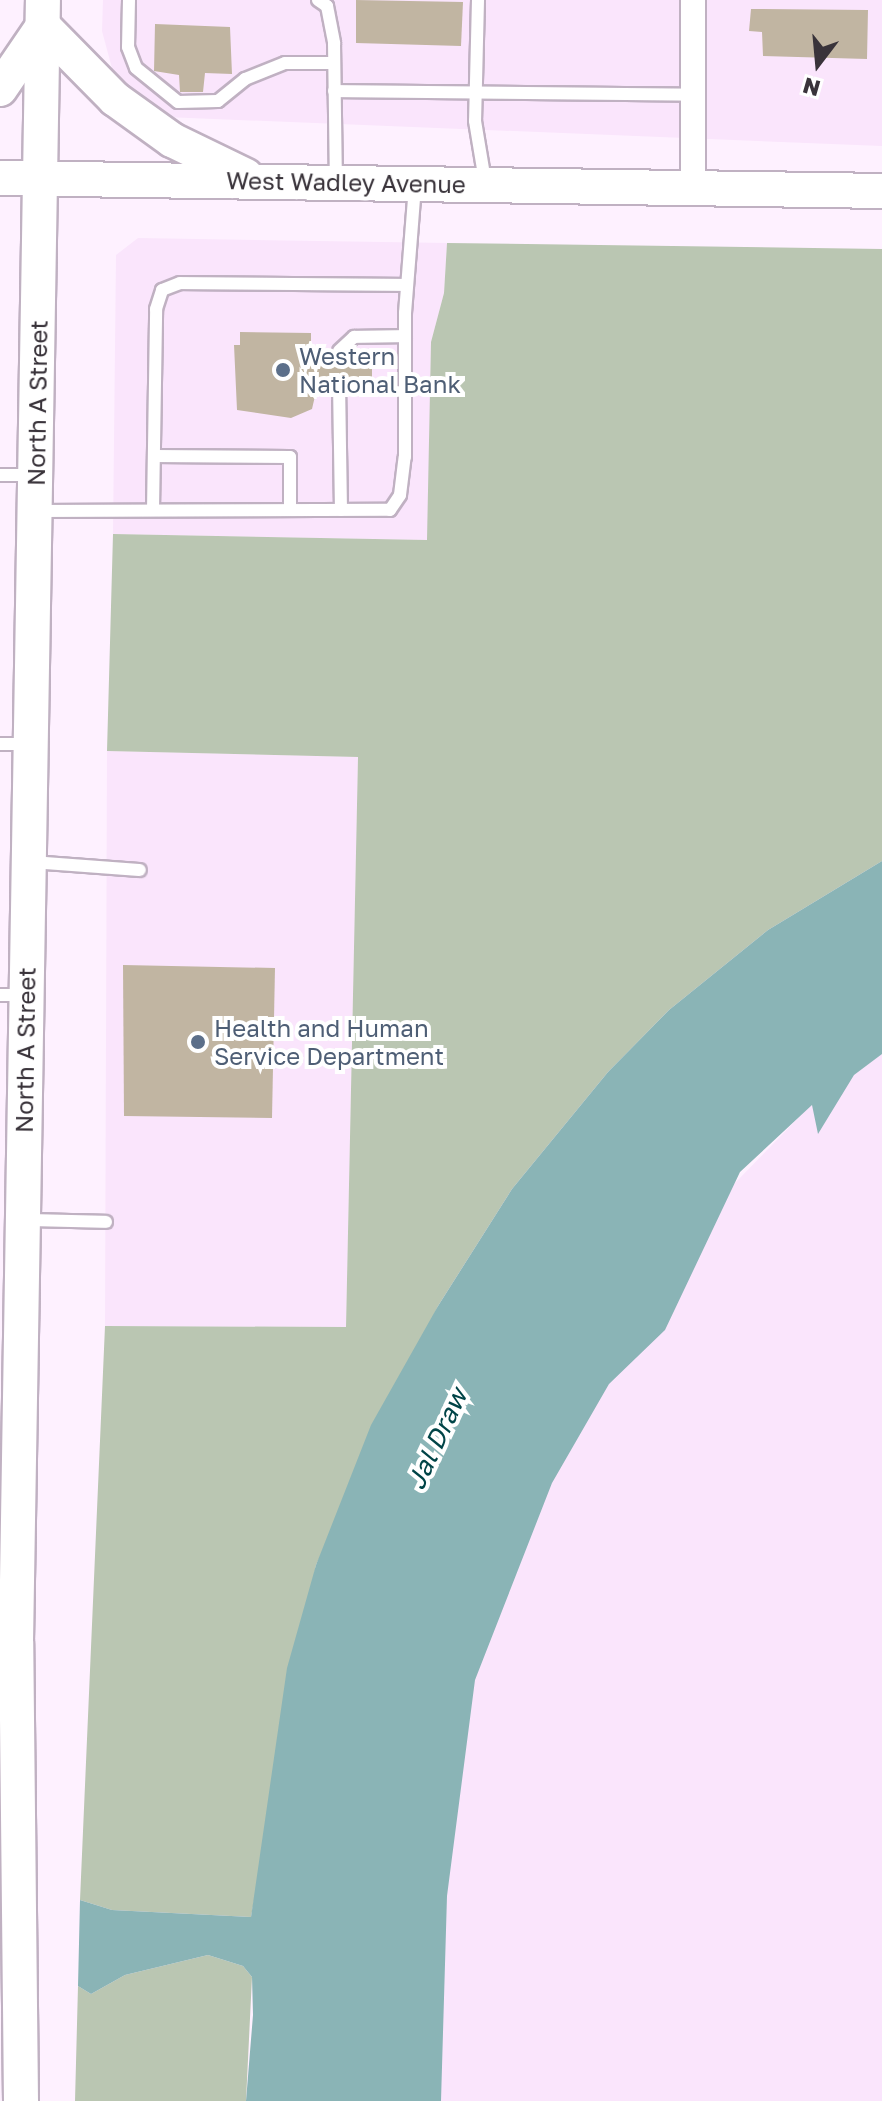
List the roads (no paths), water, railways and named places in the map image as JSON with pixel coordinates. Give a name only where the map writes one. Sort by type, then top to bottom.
[{"type":"main road","points":[[0,89],[43,13],[115,99],[172,140],[257,181]]},
{"type":"main road","name":"North A Street","points":[[21,2101],[11,1958],[8,1642],[18,1219],[13,995],[28,862],[15,744],[34,511],[43,13]]},
{"type":"main road","name":"West Wadley Avenue","points":[[0,178],[882,191]]},
{"type":"street","points":[[693,0],[693,187]]},
{"type":"lane","points":[[129,0],[128,47],[136,68],[178,102],[218,101],[245,79],[285,63],[334,63]]},
{"type":"lane","points":[[318,0],[327,6],[334,63],[336,182]]},
{"type":"lane","points":[[478,0],[476,91],[486,184]]},
{"type":"lane","points":[[334,91],[693,95]]},
{"type":"lane","points":[[34,511],[390,510],[400,495],[407,285],[415,183]]},
{"type":"lane","points":[[153,510],[156,309],[162,290],[180,283],[407,285]]},
{"type":"lane","points":[[339,351],[354,337],[405,336]]},
{"type":"lane","points":[[339,383],[341,510]]},
{"type":"lane","points":[[154,456],[290,457],[290,510]]},
{"type":"lane","points":[[0,475],[35,475]]},
{"type":"lane","points":[[28,862],[140,870]]},
{"type":"lane","points":[[18,1219],[106,1222]]},
{"type":"water","name":"Jal Draw","points":[[882,861],[882,1054],[854,1075],[818,1134],[812,1105],[740,1172],[665,1330],[609,1384],[552,1483],[475,1680],[447,1896],[441,2101],[246,2101],[253,2015],[252,1977],[243,1966],[208,1955],[125,1975],[91,1994],[78,1986],[80,1900],[112,1910],[251,1917],[287,1668],[316,1565],[371,1425],[438,1306],[512,1189],[608,1072],[669,1010],[768,930]]},
{"type":"place","name":"Western National Bank","points":[[283,370]]},
{"type":"place","name":"Health and Human Service Department","points":[[198,1042]]}]
